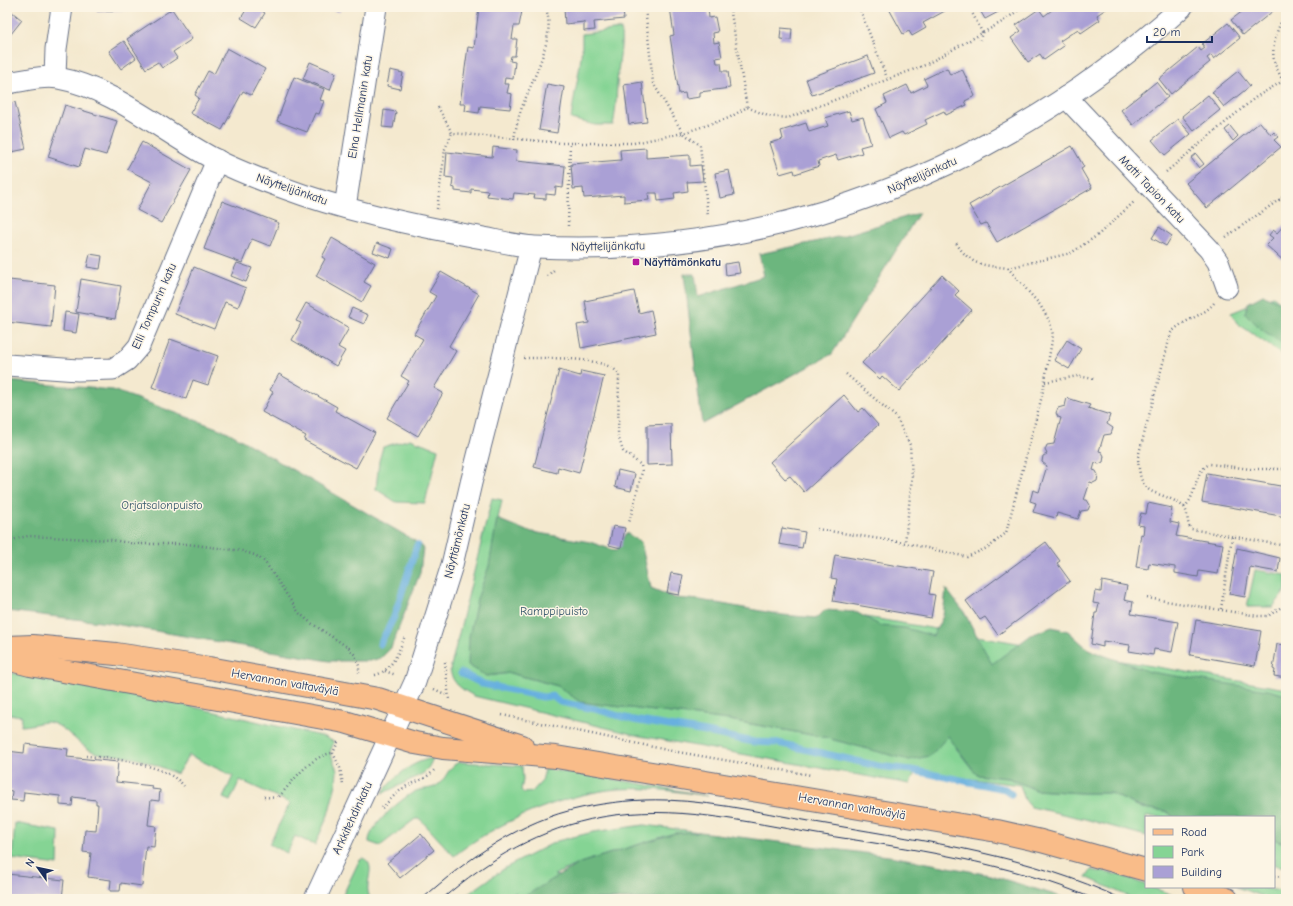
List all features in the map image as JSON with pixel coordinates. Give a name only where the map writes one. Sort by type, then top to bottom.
[{"type":"main road","name":"Hervannan valtaväylä","points":[[7,648],[33,646],[156,660],[366,696],[556,757]]},
{"type":"main road","name":"Hervannan valtaväylä","points":[[7,659],[30,665],[345,722],[415,743],[443,748],[556,757],[997,831],[1061,846],[1145,870]]},
{"type":"main road","points":[[1198,888],[1227,899]]},
{"type":"street","points":[[55,77],[56,49],[62,7]]},
{"type":"street","name":"Elna Hellmanin katu","points":[[345,207],[376,7]]},
{"type":"street","name":"Näyttelijänkatu","points":[[7,83],[55,77],[88,86],[117,101],[217,160],[283,188],[345,207],[428,228],[532,247],[637,247],[706,237],[803,219],[900,186],[944,167],[986,145],[1066,97],[1159,28],[1182,7]]},
{"type":"street","name":"Matti Tapion katu","points":[[1066,97],[1209,249],[1218,262],[1227,287]]},
{"type":"street","name":"Elli Tompurin katu","points":[[7,365],[78,370],[113,369],[127,360],[139,346],[217,160]]},
{"type":"street","name":"Näyttämönkatu","points":[[390,736],[415,682],[452,565],[503,356],[532,247]]},
{"type":"street","name":"Arkkitehdinkatu","points":[[315,899],[390,736]]},
{"type":"path","points":[[514,140],[519,116],[540,61],[549,26],[545,7]]},
{"type":"path","points":[[644,7],[653,83],[684,133],[700,145],[709,220],[706,237]]},
{"type":"path","points":[[730,7],[747,107]]},
{"type":"path","points":[[859,7],[887,78]]},
{"type":"path","points":[[969,7],[982,32],[980,40]]},
{"type":"path","points":[[747,107],[768,116],[788,118],[887,78],[925,65],[1002,22],[1023,7]]},
{"type":"path","points":[[1286,13],[1281,21],[1274,41],[1274,60],[1286,86]]},
{"type":"path","points":[[955,241],[964,256],[983,266],[1008,268],[1071,253],[1098,235],[1150,186],[1256,97],[1283,81]]},
{"type":"path","points":[[438,107],[452,133]]},
{"type":"path","points":[[452,133],[514,140],[634,143],[684,133],[729,118],[747,107]]},
{"type":"path","points":[[437,214],[445,148],[452,133]]},
{"type":"path","points":[[568,229],[570,142]]},
{"type":"path","points":[[1209,249],[1286,195]]},
{"type":"path","points":[[1279,200],[1286,199]]},
{"type":"path","points":[[817,529],[905,543],[967,557],[990,548],[1006,533],[1045,382],[1053,335],[1050,322],[1040,305],[1008,268]]},
{"type":"path","points":[[1227,287],[1209,310],[1180,325],[1171,333],[1138,457],[1139,474],[1141,482],[1145,487],[1184,507],[1188,526],[1191,529],[1286,546]]},
{"type":"path","points":[[503,356],[577,360],[611,366],[617,370],[619,375],[618,436],[623,451],[641,465],[642,472],[629,523]]},
{"type":"path","points":[[846,374],[896,417],[910,445],[912,477],[905,543]]},
{"type":"path","points":[[1045,382],[1078,376],[1094,379]]},
{"type":"path","points":[[1184,507],[1191,500],[1202,470],[1210,464],[1251,469],[1286,469]]},
{"type":"path","points":[[7,541],[28,536],[112,540],[135,544],[187,544],[242,551],[255,555],[265,562],[299,613],[348,648],[355,655],[359,666],[359,679]]},
{"type":"path","points":[[1221,609],[1232,537]]},
{"type":"path","points":[[1147,598],[1258,616],[1268,616],[1286,604]]},
{"type":"path","points":[[498,714],[672,752],[812,776]]},
{"type":"path","points":[[264,797],[278,798],[306,768],[327,754],[333,753]]},
{"type":"path","points":[[86,756],[135,762],[178,778],[184,786]]},
{"type":"path","points":[[378,814],[394,796],[407,787],[428,777],[435,769]]},
{"type":"path","points":[[1275,876],[1286,877]]},
{"type":"green space","points":[[621,29],[621,50],[613,125],[595,125],[571,119],[580,66],[582,34]]},
{"type":"green space","points":[[919,213],[832,354],[702,424],[684,274],[695,274],[698,297],[764,276],[759,254],[842,236]]},
{"type":"green space","points":[[1263,295],[1286,304],[1286,346],[1261,329],[1245,313],[1248,303]]},
{"type":"green space","points":[[1273,296],[1286,306],[1286,357],[1237,323],[1231,313]]},
{"type":"green space","name":"Orjatsalonpuisto","points":[[7,381],[113,390],[228,432],[415,541],[423,548],[420,573],[391,648],[381,658],[370,661],[329,661],[109,623],[7,611]]},
{"type":"green space","points":[[410,439],[438,449],[425,503],[396,502],[376,489],[379,461],[383,447]]},
{"type":"green space","name":"Ramppipuisto","points":[[492,498],[502,500],[496,528],[634,593],[822,625],[825,610],[1286,689],[1286,805],[956,748],[977,775],[1009,778],[1036,790],[1110,793],[1142,808],[1166,811],[1173,816],[1145,816],[1145,836],[1085,819],[1031,807],[1025,800],[1020,785],[915,772],[910,784],[640,736],[474,696],[462,689],[451,675],[450,670]],"holes":[[[480,593],[862,747],[823,737],[729,720],[581,702],[558,686],[510,673],[486,676]]]},
{"type":"green space","name":"Ramppipuisto","points":[[497,519],[527,531],[590,542],[616,551],[626,533],[641,542],[651,588],[675,598],[700,600],[783,615],[817,618],[825,610],[856,612],[881,626],[905,628],[933,636],[943,616],[946,589],[964,612],[992,664],[1031,635],[1052,627],[1068,631],[1089,650],[1150,672],[1268,690],[1286,695],[1286,844],[1275,839],[1275,816],[1173,816],[1166,811],[1142,808],[1110,793],[1036,790],[1009,778],[977,775],[948,736],[930,756],[909,760],[823,737],[729,720],[580,702],[558,686],[510,673],[486,676],[468,665],[469,637],[477,599],[489,566]]},
{"type":"green space","points":[[1255,570],[1286,575],[1286,590],[1273,607],[1247,607]]},
{"type":"green space","points":[[7,672],[189,706],[325,737],[334,742],[330,752],[337,770],[336,784],[328,815],[315,845],[295,836],[287,853],[269,844],[290,803],[240,780],[230,801],[223,798],[233,776],[189,755],[177,774],[141,760],[124,756],[97,753],[84,746],[65,730],[52,723],[45,722],[21,726],[22,716],[7,714]]},
{"type":"green space","points":[[433,758],[425,772],[382,793],[392,781],[411,766]]},
{"type":"green space","points":[[460,762],[522,766],[523,780],[521,790],[524,793],[532,792],[542,781],[545,769],[631,782],[708,796],[646,789],[608,790],[589,794],[548,806],[507,823],[487,833],[454,856],[420,819],[415,819],[380,846],[369,842],[370,836],[374,829],[387,813],[410,794],[439,784],[450,769]]},
{"type":"green space","points":[[15,823],[59,831],[58,865],[12,859]]},
{"type":"green space","points":[[644,825],[700,832],[675,833],[580,863],[554,875],[693,899],[511,899],[516,892],[507,899],[461,899],[505,868],[557,841],[593,832]]},
{"type":"green space","points":[[700,832],[896,857],[990,875],[1068,899],[520,899],[580,863],[675,833]]},
{"type":"green space","points":[[1275,839],[1286,844],[1286,867],[1275,865]]},
{"type":"green space","points":[[363,858],[367,861],[370,867],[368,889],[370,899],[341,899],[359,861]]},
{"type":"green space","points":[[1091,870],[1120,875],[1145,885],[1145,888],[1154,888],[1183,899],[1134,899],[1086,877]]},
{"type":"green space","points":[[1239,888],[1264,888],[1286,892],[1286,899],[1271,899]]},
{"type":"building","points":[[96,7],[133,7],[133,10],[97,11]]},
{"type":"building","points":[[248,7],[256,7],[265,13],[256,27],[241,18]]},
{"type":"building","points":[[318,7],[340,7],[340,12]]},
{"type":"building","points":[[479,7],[516,7],[516,10],[522,11],[519,26],[514,26],[512,39],[517,39],[515,56],[511,56],[510,61],[515,62],[513,79],[505,78],[504,84],[509,84],[507,93],[512,94],[510,109],[480,106],[479,113],[465,111],[466,104],[460,104],[468,47],[474,48]]},
{"type":"building","points":[[564,7],[637,7],[637,9],[623,11],[624,19],[594,22],[595,30],[584,31],[584,22],[565,24]]},
{"type":"building","points":[[670,7],[708,7],[709,18],[715,17],[718,32],[713,33],[714,43],[719,42],[722,57],[716,58],[717,63],[721,63],[722,71],[728,71],[730,88],[700,92],[700,97],[686,99],[685,93],[679,94],[670,36],[674,35]]},
{"type":"building","points":[[888,7],[952,7],[923,23],[926,28],[912,36],[909,31],[903,34]]},
{"type":"building","points":[[978,7],[1001,7],[1002,10],[985,19]]},
{"type":"building","points":[[1056,7],[1109,7],[1097,15],[1100,20],[1081,33],[1078,29],[1060,41],[1064,46],[1044,60],[1040,54],[1028,62],[1011,38],[1021,31],[1016,25],[1039,9],[1044,16]]},
{"type":"building","points":[[1248,7],[1278,7],[1243,35],[1231,20]]},
{"type":"building","points":[[7,8],[22,20],[7,39]]},
{"type":"building","points":[[172,9],[192,39],[173,52],[177,58],[162,68],[158,62],[146,69],[127,39]]},
{"type":"building","points":[[1228,23],[1240,38],[1214,59],[1211,55],[1207,58],[1210,62],[1171,94],[1159,79],[1198,47],[1201,51],[1205,48],[1202,44]]},
{"type":"building","points":[[781,28],[792,29],[791,40],[780,39]]},
{"type":"building","points":[[124,41],[136,58],[121,69],[109,51]]},
{"type":"building","points":[[227,48],[265,69],[251,95],[243,91],[222,130],[190,113],[199,98],[195,95],[208,71],[214,74]]},
{"type":"building","points":[[868,56],[874,73],[812,95],[806,79]]},
{"type":"building","points":[[310,62],[336,73],[330,90],[303,79]]},
{"type":"building","points":[[947,68],[950,75],[962,69],[975,96],[965,101],[967,105],[946,115],[944,111],[925,120],[927,124],[904,135],[902,132],[889,138],[876,109],[887,103],[884,96],[907,85],[911,93],[927,85],[924,79]]},
{"type":"building","points":[[390,70],[403,73],[400,89],[387,86]]},
{"type":"building","points":[[1238,71],[1250,86],[1224,107],[1212,92]]},
{"type":"building","points":[[294,77],[324,89],[320,100],[324,101],[319,114],[315,113],[307,132],[277,121]]},
{"type":"building","points":[[642,82],[647,122],[629,124],[624,85]]},
{"type":"building","points":[[1156,82],[1168,97],[1133,125],[1121,110]]},
{"type":"building","points":[[547,84],[564,87],[557,133],[539,130]]},
{"type":"building","points":[[1208,95],[1220,110],[1194,131],[1182,116]]},
{"type":"building","points":[[15,102],[26,149],[7,153],[7,104]]},
{"type":"building","points":[[65,105],[117,121],[106,155],[85,149],[79,167],[48,157]]},
{"type":"building","points":[[384,110],[396,112],[393,128],[382,127]]},
{"type":"building","points":[[849,111],[852,120],[863,117],[871,144],[860,147],[862,153],[838,160],[836,155],[818,161],[819,166],[795,174],[794,170],[780,174],[770,143],[783,139],[781,131],[806,123],[809,132],[828,126],[825,118]]},
{"type":"building","points":[[1178,119],[1191,134],[1165,155],[1152,140]]},
{"type":"building","points":[[1260,122],[1271,135],[1274,132],[1278,137],[1274,140],[1281,147],[1207,208],[1186,183]]},
{"type":"building","points":[[1230,126],[1238,136],[1233,141],[1225,130]]},
{"type":"building","points":[[142,142],[191,170],[161,223],[137,210],[152,182],[127,169]]},
{"type":"building","points":[[1072,146],[1084,167],[1081,169],[1092,188],[997,242],[986,223],[981,225],[969,205]]},
{"type":"building","points":[[493,147],[517,150],[516,161],[565,166],[563,188],[556,187],[555,195],[546,194],[546,199],[534,198],[535,195],[514,193],[513,199],[487,196],[488,191],[471,189],[471,193],[455,191],[455,188],[452,187],[453,178],[445,177],[447,152],[492,157]]},
{"type":"building","points":[[646,148],[646,158],[690,155],[690,166],[701,165],[703,181],[687,182],[688,191],[674,193],[675,199],[658,201],[657,193],[648,193],[649,200],[624,202],[624,195],[584,198],[583,188],[573,189],[571,164],[621,160],[620,150]]},
{"type":"building","points":[[1196,154],[1204,164],[1199,168],[1191,158]]},
{"type":"building","points":[[729,170],[734,195],[720,198],[715,173]]},
{"type":"building","points":[[222,201],[279,223],[270,246],[252,239],[242,263],[204,249]]},
{"type":"building","points":[[1286,223],[1286,263],[1266,245],[1273,238],[1269,235],[1273,230],[1277,233]]},
{"type":"building","points":[[1159,227],[1172,236],[1166,246],[1152,238]]},
{"type":"building","points":[[332,238],[375,263],[364,282],[371,286],[362,302],[316,276],[325,259],[322,257]]},
{"type":"building","points":[[377,243],[393,249],[390,258],[373,252]]},
{"type":"building","points":[[90,254],[102,256],[100,269],[87,267]]},
{"type":"building","points":[[738,262],[740,273],[726,275],[725,264]]},
{"type":"building","points":[[237,263],[252,268],[246,282],[231,276]]},
{"type":"building","points":[[194,267],[246,288],[238,307],[225,302],[214,329],[175,314]]},
{"type":"building","points":[[441,272],[479,294],[449,346],[456,351],[434,388],[443,393],[418,436],[387,418],[409,381],[401,376],[423,339],[414,334],[436,296],[429,292]]},
{"type":"building","points":[[942,275],[959,291],[955,295],[972,310],[899,391],[882,376],[880,379],[862,363]]},
{"type":"building","points":[[81,279],[121,286],[115,319],[76,312]]},
{"type":"building","points":[[9,280],[55,285],[51,327],[7,322]]},
{"type":"building","points":[[634,291],[639,313],[651,310],[656,333],[581,348],[577,325],[589,323],[585,301]]},
{"type":"building","points":[[306,303],[349,328],[338,347],[345,351],[336,366],[292,340],[301,323],[296,321]]},
{"type":"building","points":[[352,308],[368,315],[364,324],[348,317]]},
{"type":"building","points":[[65,312],[79,314],[76,333],[63,331]]},
{"type":"building","points":[[170,339],[218,356],[208,385],[193,380],[186,399],[152,387]]},
{"type":"building","points":[[1067,340],[1081,349],[1069,369],[1054,360]]},
{"type":"building","points":[[559,370],[580,376],[581,371],[604,376],[579,473],[558,467],[557,473],[534,467]]},
{"type":"building","points":[[279,374],[337,407],[335,411],[375,433],[356,468],[304,440],[306,436],[262,412],[273,392],[270,390]]},
{"type":"building","points":[[844,395],[858,412],[863,408],[878,425],[804,492],[790,476],[785,479],[770,462]]},
{"type":"building","points":[[1067,398],[1090,405],[1088,408],[1110,415],[1107,424],[1113,428],[1111,434],[1104,435],[1099,451],[1102,452],[1104,456],[1103,462],[1099,464],[1095,463],[1093,470],[1096,471],[1098,475],[1097,481],[1093,483],[1090,482],[1084,500],[1087,500],[1090,505],[1088,510],[1081,511],[1078,519],[1057,513],[1056,518],[1033,512],[1036,503],[1030,501],[1033,490],[1039,492],[1047,466],[1042,462],[1043,456],[1047,454],[1045,450],[1047,445],[1054,444],[1061,418],[1058,417],[1056,413],[1058,408],[1065,406]]},
{"type":"building","points":[[671,424],[672,464],[647,465],[647,425]]},
{"type":"building","points":[[618,470],[635,474],[631,491],[615,487]]},
{"type":"building","points":[[1207,473],[1286,487],[1286,517],[1202,502]]},
{"type":"building","points":[[1148,503],[1172,508],[1170,522],[1179,524],[1176,536],[1223,544],[1218,574],[1199,571],[1198,577],[1175,573],[1175,567],[1149,563],[1148,569],[1136,567],[1141,534],[1143,535],[1144,526],[1138,525],[1141,513],[1146,514]]},
{"type":"building","points":[[613,526],[625,528],[621,548],[609,545]]},
{"type":"building","points":[[782,528],[805,532],[802,548],[779,544]]},
{"type":"building","points":[[1046,542],[1060,561],[1057,563],[1070,581],[998,635],[985,617],[980,620],[966,601]]},
{"type":"building","points":[[1237,548],[1280,558],[1278,572],[1250,567],[1245,597],[1229,594]]},
{"type":"building","points":[[835,555],[933,572],[929,594],[935,595],[931,618],[833,601],[837,579],[831,578]]},
{"type":"building","points":[[671,573],[683,575],[679,595],[667,593]]},
{"type":"building","points":[[1102,581],[1127,586],[1124,600],[1133,602],[1131,614],[1178,622],[1172,652],[1154,649],[1153,655],[1129,651],[1130,645],[1103,641],[1103,647],[1091,644],[1095,613],[1097,613],[1099,604],[1093,603],[1095,591],[1101,592]]},
{"type":"building","points":[[1196,620],[1261,631],[1255,666],[1190,655]]},
{"type":"building","points":[[1277,644],[1286,645],[1286,678],[1274,676],[1275,670],[1273,669]]},
{"type":"building","points":[[25,744],[68,749],[67,757],[118,762],[116,782],[153,786],[152,789],[160,790],[159,801],[151,800],[148,825],[156,826],[154,847],[146,846],[142,886],[121,883],[120,891],[110,891],[111,880],[88,877],[91,853],[83,852],[85,830],[96,831],[98,804],[96,804],[96,800],[73,797],[72,806],[60,805],[60,796],[24,792],[23,801],[11,800],[12,791],[7,790],[7,751],[24,753]]},
{"type":"building","points":[[421,834],[434,850],[400,878],[387,863]]},
{"type":"building","points":[[7,874],[64,880],[62,899],[7,898]]},
{"type":"waterway","points":[[380,644],[394,617],[417,545]]},
{"type":"waterway","points":[[461,673],[483,684],[543,697],[552,696],[560,702],[595,709],[633,720],[706,732],[754,742],[778,743],[878,766],[911,770],[1005,789],[1011,794]]},
{"type":"tram line","points":[[422,899],[476,856],[496,843],[537,822],[581,808],[624,801],[645,800],[687,801],[728,806],[980,852],[1052,872],[1087,884],[1122,899]]},
{"type":"tram line","points":[[442,899],[460,884],[497,858],[537,837],[579,822],[602,817],[656,812],[710,816],[923,851],[1027,875],[1094,899]]},
{"type":"place","name":"Näyttämönkatu","points":[[636,262]]}]
